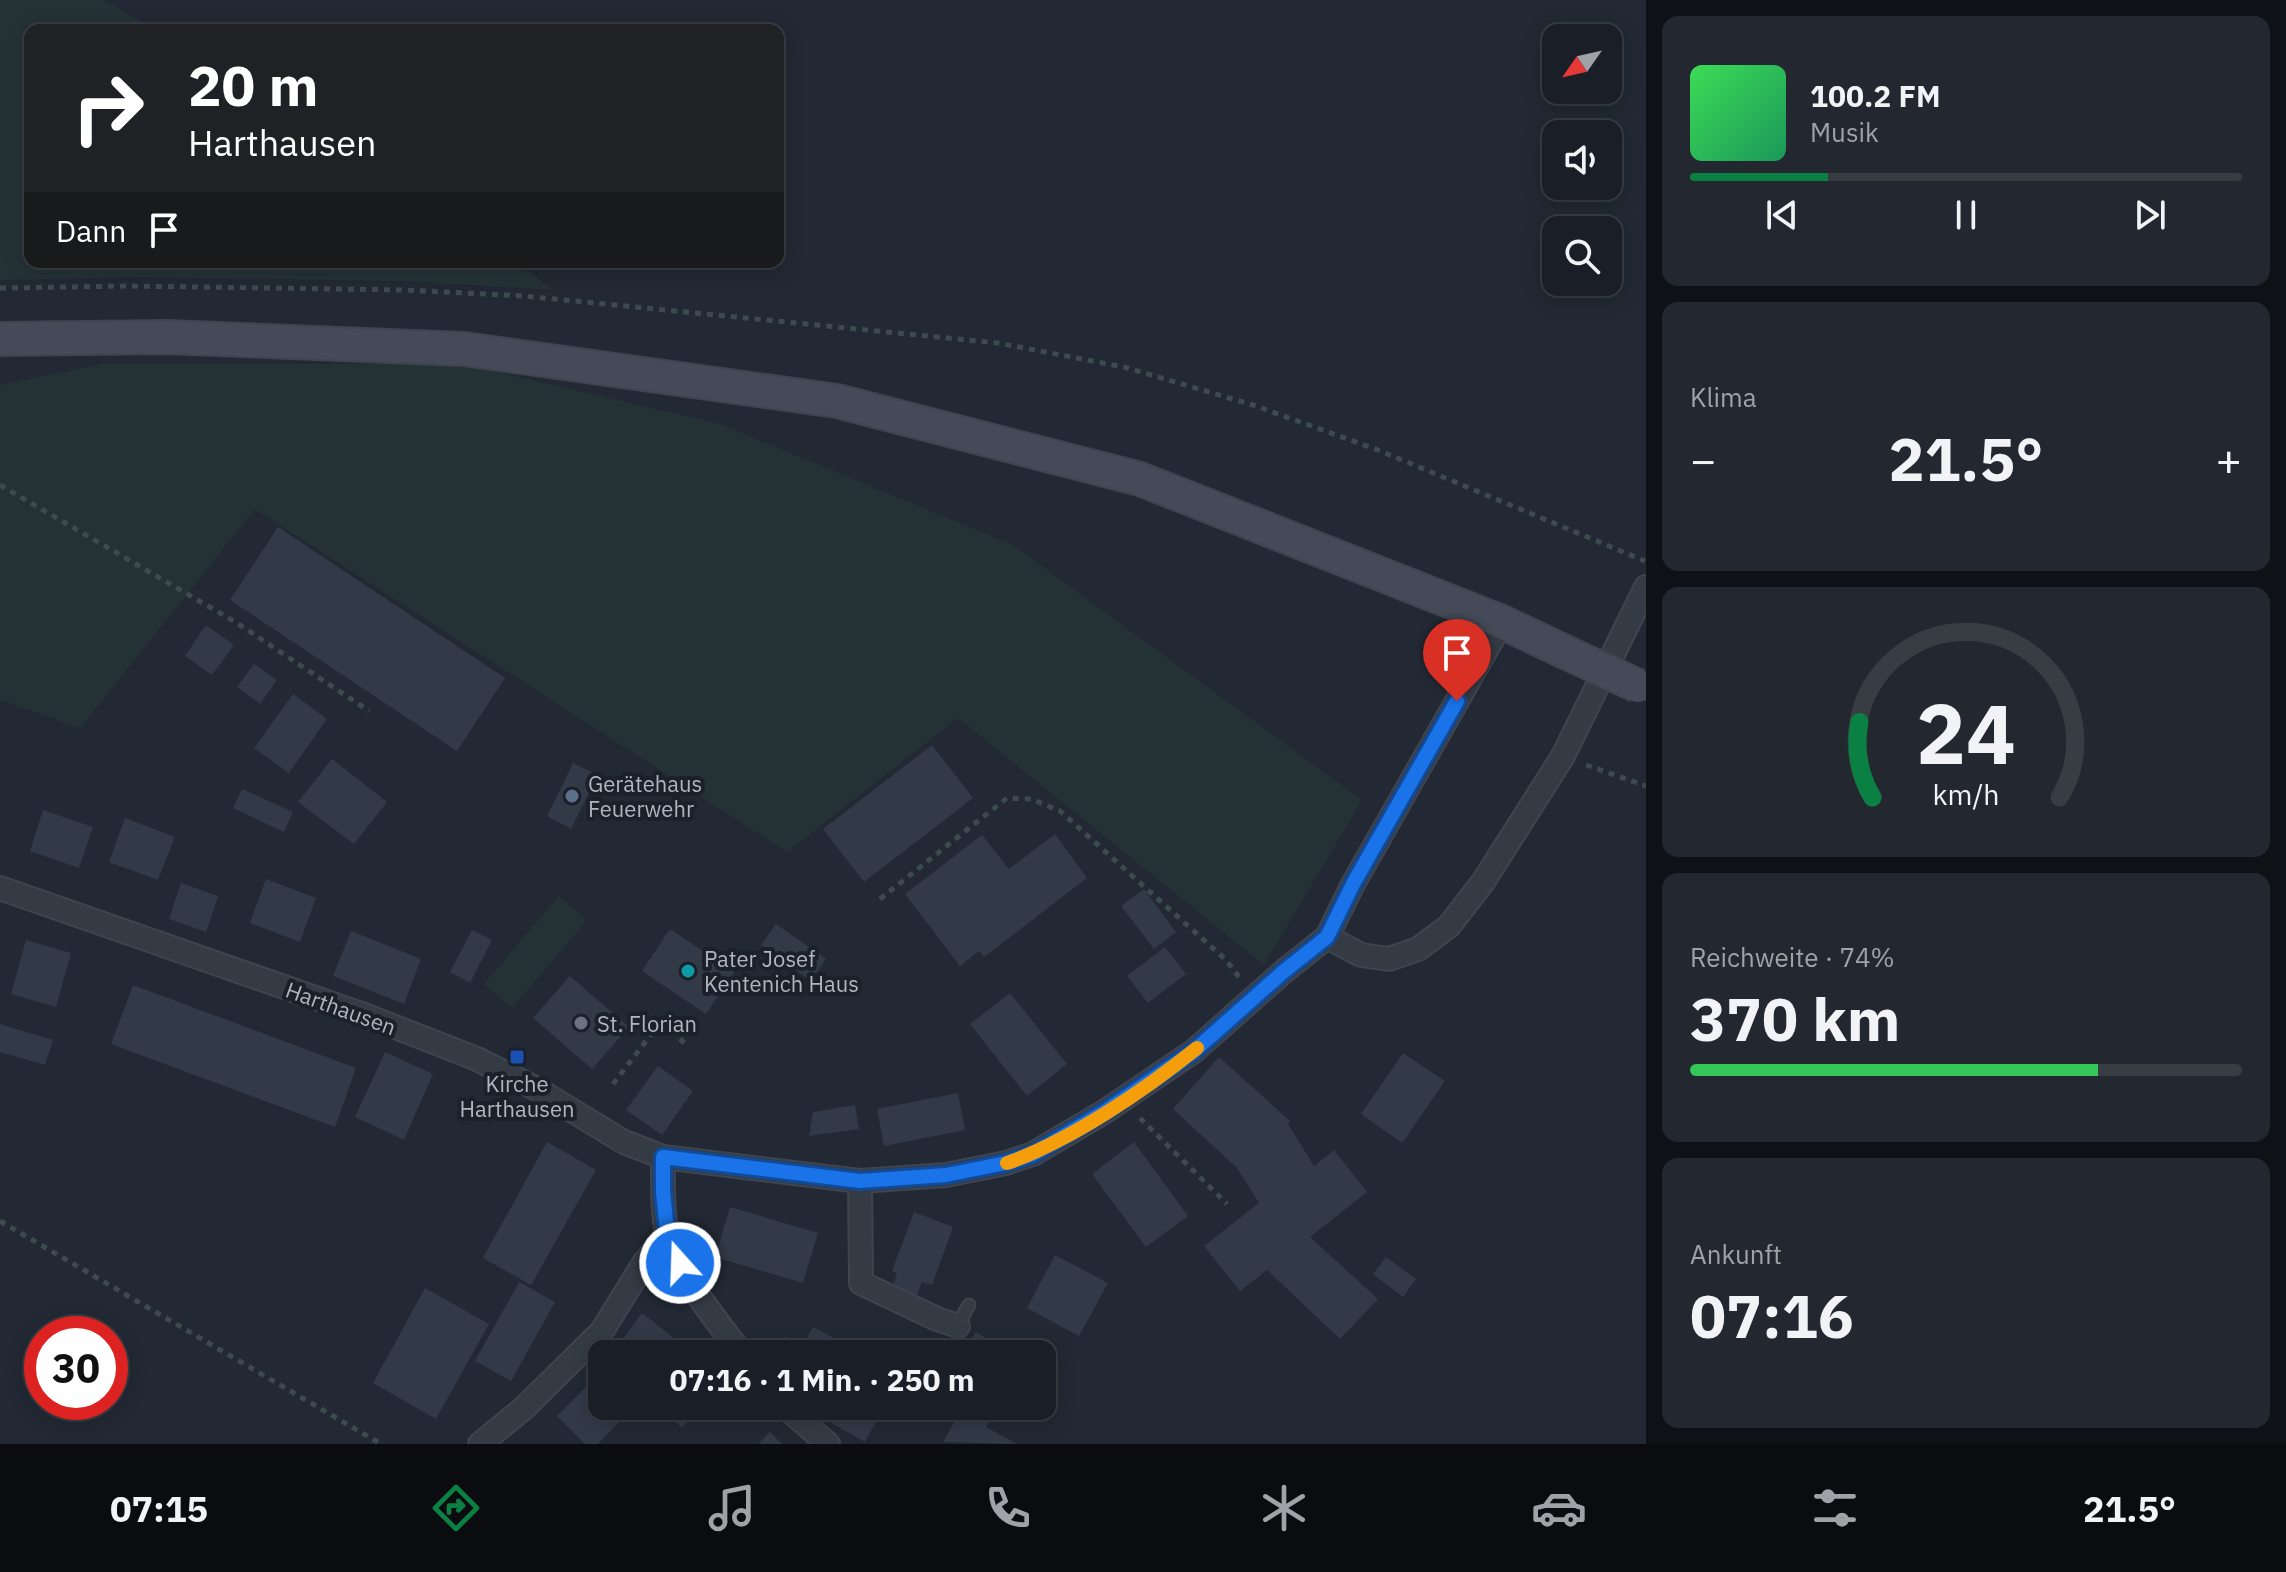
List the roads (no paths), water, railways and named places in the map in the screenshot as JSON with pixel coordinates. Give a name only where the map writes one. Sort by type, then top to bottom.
[{"type":"street","points":[[0,339],[167,337],[464,349],[837,401],[1140,479],[1502,622],[1642,688]]},
{"type":"street","points":[[1327,937],[1361,955],[1389,959],[1418,949],[1449,926],[1483,882],[1563,756],[1646,587]]},
{"type":"street","name":"Harthausen","points":[[1,894],[367,1016],[477,1059],[535,1088],[624,1142],[663,1157],[860,1181],[946,1175],[1006,1163],[1033,1154],[1122,1101],[1194,1051],[1327,937],[1353,884],[1502,622]]},
{"type":"street","points":[[663,1157],[668,1241],[691,1284],[732,1340]]},
{"type":"street","points":[[860,1181],[861,1283],[955,1330]]},
{"type":"street","points":[[480,1444],[524,1408],[602,1331],[644,1263],[668,1241]]},
{"type":"street","points":[[800,1420],[828,1444]]},
{"type":"lane","points":[[955,1330],[969,1305]]},
{"type":"place","name":"Gerätehaus Feuerwehr","points":[[572,796]]},
{"type":"place","name":"Pater Josef Kentenich Haus","points":[[688,971]]},
{"type":"place","name":"St. Florian","points":[[581,1023]]},
{"type":"place","name":"Kirche Harthausen","points":[[517,1057]]}]
